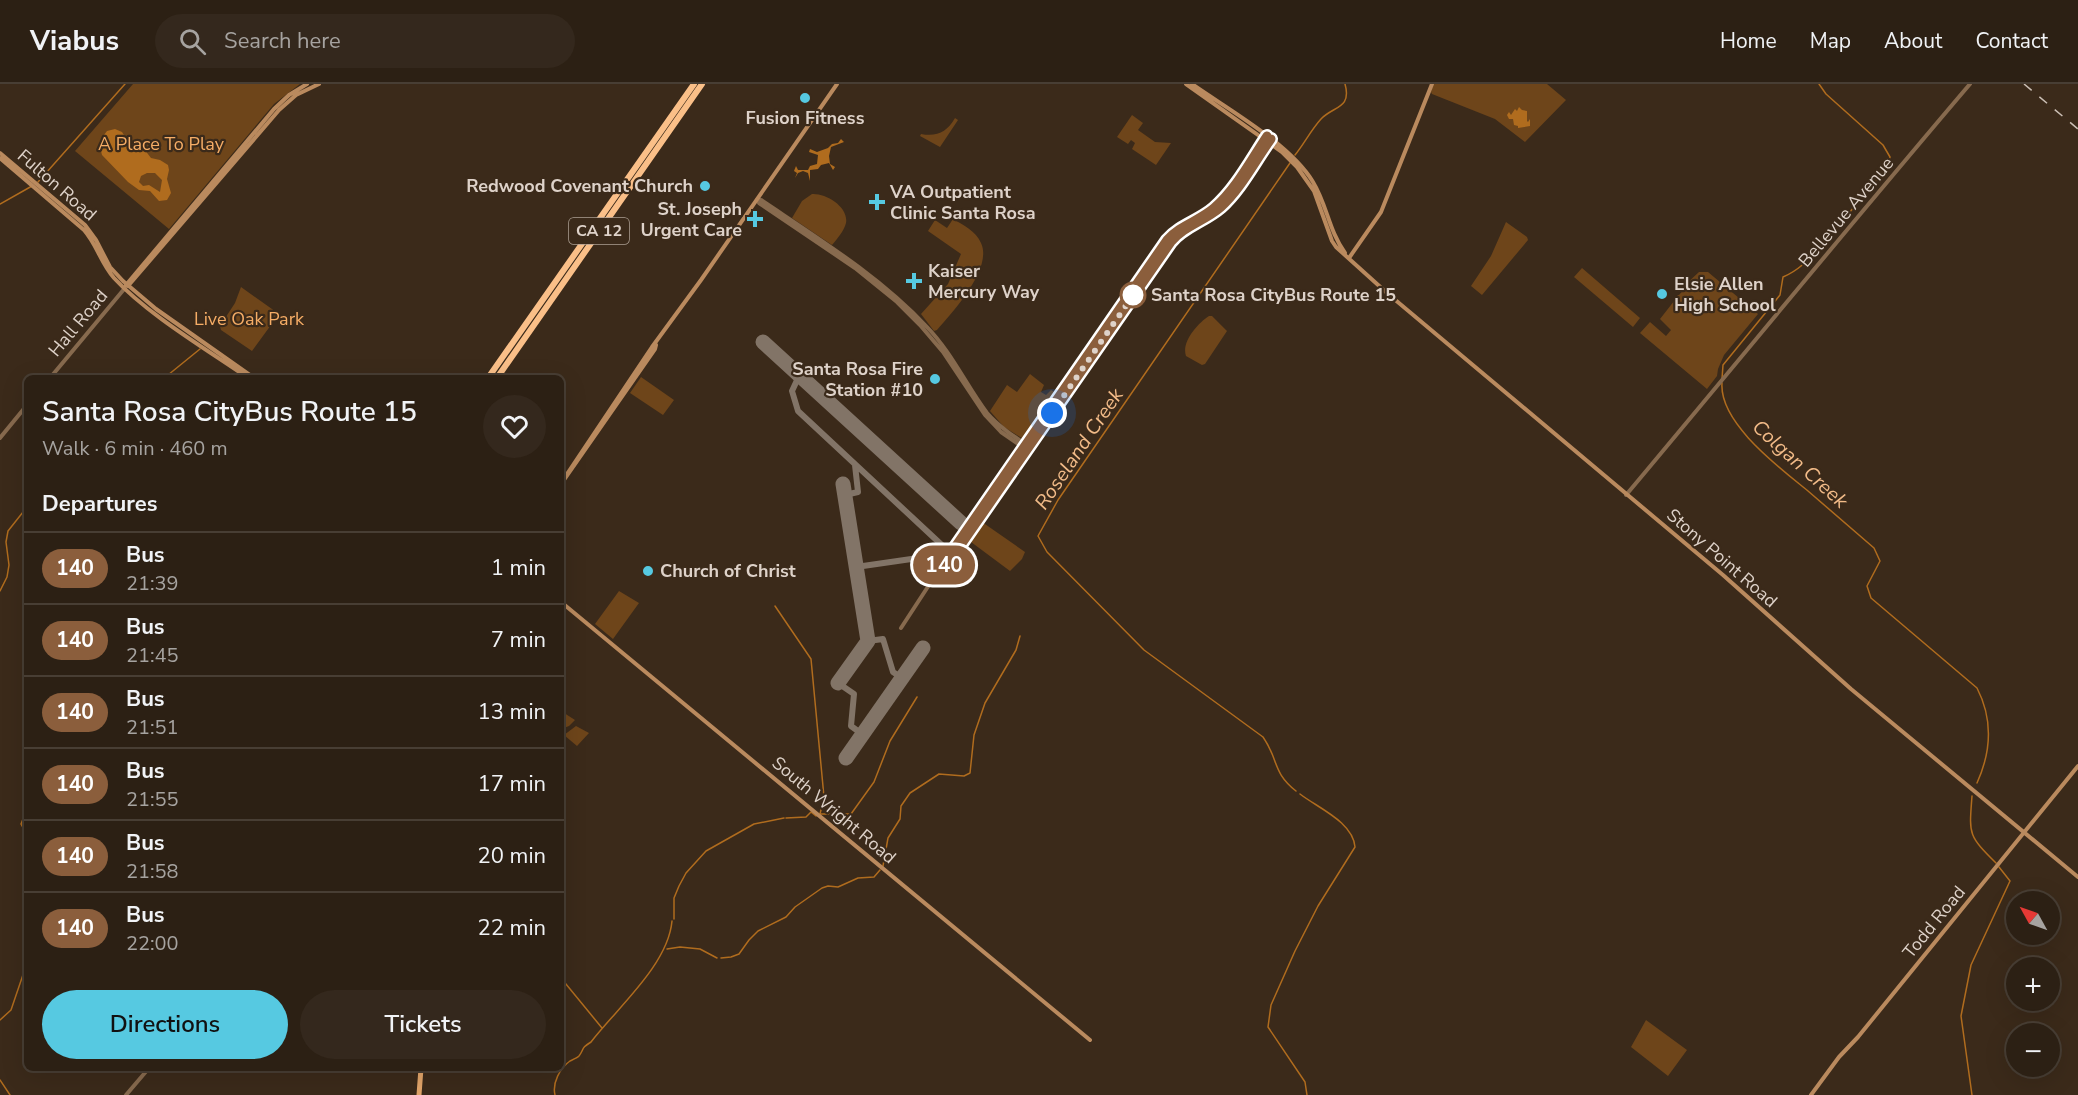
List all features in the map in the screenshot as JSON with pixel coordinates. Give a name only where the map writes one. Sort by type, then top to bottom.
[{"type":"highway","name":"CA 12","points":[[490,375],[694,84]]},
{"type":"highway","name":"CA 12","points":[[499,375],[702,84]]},
{"type":"main road","points":[[126,286],[277,106],[289,95],[308,84]]},
{"type":"main road","points":[[126,286],[281,107],[300,93],[319,84]]},
{"type":"main road","points":[[564,479],[609,410],[837,84]]},
{"type":"main road","name":"Stony Point Road","points":[[1185,84],[1268,139]]},
{"type":"main road","name":"Stony Point Road","points":[[1192,84],[1295,159],[1320,195],[1332,231],[1349,258],[1425,326],[1723,575],[1746,598],[1809,650],[1851,689],[2078,877]]},
{"type":"main road","points":[[1349,258],[1381,212],[1432,84]]},
{"type":"main road","name":"Fulton Road","points":[[0,153],[88,229],[112,269],[126,286],[159,316],[244,375]]},
{"type":"main road","name":"Fulton Road","points":[[0,158],[29,180]]},
{"type":"main road","name":"Fulton Road","points":[[126,286],[251,375]]},
{"type":"main road","name":"South Wright Road","points":[[564,604],[1090,1040]]},
{"type":"main road","name":"Todd Road","points":[[1811,1095],[1839,1057],[1858,1037],[2078,766]]},
{"type":"main road","points":[[419,1095],[421,1071]]},
{"type":"street","name":"Bellevue Avenue","points":[[1626,495],[1970,84]]},
{"type":"street","points":[[901,628],[944,565],[949,562],[1167,240],[1179,228],[1209,212],[1223,200],[1268,139]]},
{"type":"street","points":[[757,200],[761,200],[863,270],[899,299],[944,347],[987,412],[1026,447]]},
{"type":"street","name":"Hall Road","points":[[52,375],[126,286]]},
{"type":"street","points":[[0,438],[24,409]]},
{"type":"street","points":[[126,1095],[146,1071]]},
{"type":"green space","name":"A Place To Play","points":[[133,84],[300,84],[274,104],[169,229],[75,151]]},
{"type":"green space","points":[[1433,84],[1547,84],[1566,100],[1525,142],[1495,119],[1432,94]]},
{"type":"green space","points":[[1132,115],[1143,123],[1138,130],[1155,142],[1171,143],[1156,165],[1132,149],[1135,143],[1131,140],[1128,144],[1117,137]]},
{"type":"green space","points":[[955,118],[958,120],[940,147],[920,136],[941,132],[949,127]]},
{"type":"green space","points":[[812,194],[824,196],[835,202],[846,217],[845,226],[832,245],[792,218],[802,201]]},
{"type":"green space","points":[[953,219],[969,229],[979,239],[983,253],[981,265],[970,289],[934,331],[921,314],[948,284],[961,254],[928,231],[935,220],[947,228]]},
{"type":"green space","points":[[1506,222],[1528,240],[1482,295],[1471,286],[1491,256]]},
{"type":"green space","points":[[1582,268],[1640,318],[1633,327],[1574,277]]},
{"type":"green space","points":[[1699,272],[1708,272],[1758,314],[1724,355],[1717,376],[1707,389],[1640,333],[1650,322],[1666,336],[1671,330],[1660,319],[1677,295],[1687,286],[1686,284]]},
{"type":"green space","name":"Live Oak Park","points":[[241,287],[279,314],[252,351],[221,330],[220,326],[235,303]]},
{"type":"green space","points":[[1209,316],[1212,316],[1227,331],[1205,364],[1202,365],[1186,356],[1185,351],[1192,333]]},
{"type":"green space","points":[[1030,374],[1044,385],[1041,392],[1046,395],[1051,390],[1056,393],[1056,397],[1025,440],[1004,427],[990,411],[1007,385],[1017,392]]},
{"type":"green space","points":[[641,377],[674,400],[663,415],[630,393]]},
{"type":"green space","points":[[978,522],[982,522],[1025,552],[1022,559],[1010,571],[967,539]]},
{"type":"green space","points":[[619,591],[639,603],[613,639],[595,624]]},
{"type":"green space","points":[[564,713],[575,720],[564,728]]},
{"type":"green space","points":[[576,726],[589,733],[577,746],[564,735]]},
{"type":"green space","points":[[1646,1020],[1687,1050],[1668,1076],[1631,1047]]},
{"type":"shaded area","points":[[1519,107],[1527,111],[1527,121],[1530,119],[1530,126],[1518,128],[1514,125],[1513,119],[1509,119],[1507,115],[1509,112],[1511,115]]},
{"type":"shaded area","points":[[115,129],[122,132],[130,145],[141,145],[151,158],[168,165],[167,179],[171,193],[167,200],[159,201],[150,191],[139,190],[102,155],[99,143],[107,131]],"holes":[[[155,173],[162,180],[160,192],[149,185],[143,186],[139,182],[141,176]]]},
{"type":"shaded area","points":[[841,139],[844,142],[831,147],[829,156],[830,164],[835,167],[833,170],[829,163],[821,165],[818,169],[810,170],[810,181],[808,173],[803,171],[795,178],[796,166],[798,170],[808,170],[810,166],[817,164],[818,155],[809,152],[810,149],[817,152],[838,143]]},
{"type":"waterway","points":[[38,182],[125,84]]},
{"type":"waterway","name":"Roseland Creek","points":[[1295,155],[1321,119],[1344,103],[1345,84]]},
{"type":"waterway","name":"Colgan Creek","points":[[1722,379],[1723,365],[1780,295],[1783,277],[1804,263],[1830,236],[1888,166],[1890,157],[1883,145],[1826,94],[1819,84]]},
{"type":"waterway","name":"Roseland Creek","points":[[1290,163],[1058,500],[1038,536],[1047,552],[1144,650],[1263,737],[1279,772],[1296,791]]},
{"type":"waterway","points":[[0,204],[32,186]]},
{"type":"waterway","points":[[168,375],[200,349]]},
{"type":"waterway","name":"Colgan Creek","points":[[1722,383],[1724,398],[1730,414],[1753,443],[1874,548],[1880,561],[1867,586],[1871,598],[1977,688],[1988,724],[1985,759],[1977,783]]},
{"type":"waterway","points":[[0,591],[7,577],[9,565],[6,542],[8,531],[24,511]]},
{"type":"waterway","points":[[775,606],[811,659],[824,797],[820,814],[851,814],[874,782],[890,741],[917,697]]},
{"type":"waterway","points":[[883,866],[888,838],[900,819],[901,806],[910,793],[939,774],[964,776],[970,773],[974,735],[985,703],[1016,650],[1020,636]]},
{"type":"waterway","name":"Roseland Creek","points":[[1300,794],[1341,823],[1353,838],[1355,847],[1318,906],[1271,1005],[1268,1027],[1305,1082],[1307,1095]]},
{"type":"waterway","name":"Colgan Creek","points":[[1972,796],[1972,834],[1996,863]]},
{"type":"waterway","points":[[786,818],[806,817],[811,812],[816,816]]},
{"type":"waterway","points":[[24,816],[21,824],[24,830]]},
{"type":"waterway","points":[[674,919],[674,898],[679,886],[686,873],[706,851],[754,824],[784,818]]},
{"type":"waterway","name":"Colgan Creek","points":[[1972,1095],[1961,1016],[1971,965],[2010,881],[1999,867]]},
{"type":"waterway","points":[[721,958],[739,954],[758,931],[786,917],[795,907],[822,888],[838,887],[858,878],[874,877],[880,870]]},
{"type":"waterway","points":[[564,1067],[579,1056],[584,1047],[591,1042],[640,985],[661,954],[672,921]]},
{"type":"waterway","points":[[667,949],[680,947],[700,949],[717,958]]},
{"type":"waterway","points":[[0,1020],[11,1010],[24,972]]},
{"type":"waterway","points":[[564,982],[602,1028]]},
{"type":"waterway","points":[[555,1095],[556,1081],[561,1071]]},
{"type":"waterway","points":[[0,1080],[10,1095]]},
{"type":"taxiway","points":[[799,376],[792,391],[798,411],[945,548],[939,555],[856,567]]},
{"type":"taxiway","points":[[845,495],[858,492],[855,465]]},
{"type":"taxiway","points":[[868,641],[883,639],[893,672],[902,678]]},
{"type":"taxiway","points":[[838,683],[854,694],[851,726],[862,734]]},
{"type":"runway","points":[[763,342],[961,523]]},
{"type":"runway","points":[[838,683],[868,641],[843,484]]},
{"type":"runway","points":[[846,758],[923,648]]},
{"type":"railway","points":[[2024,84],[2078,129]]},
{"type":"bus line","name":"140","points":[[1267,136],[1223,200],[1209,212],[1179,228],[1167,240],[944,565],[954,555],[1171,242],[1178,234],[1208,217],[1224,204],[1271,139]]},
{"type":"place","name":"Fusion Fitness","points":[[805,98]]},
{"type":"place","name":"Redwood Covenant Church","points":[[705,186]]},
{"type":"place","name":"VA Outpatient Clinic Santa Rosa","points":[[877,202]]},
{"type":"place","name":"St. Joseph Urgent Care","points":[[755,219]]},
{"type":"place","name":"Kaiser Mercury Way","points":[[914,281]]},
{"type":"place","name":"Elsie Allen High School","points":[[1662,294]]},
{"type":"place","name":"Santa Rosa CityBus Route 15","points":[[1133,295]]},
{"type":"place","name":"Santa Rosa Fire Station #10","points":[[935,379]]},
{"type":"place","name":"Church of Christ","points":[[648,571]]},
{"type":"route","points":[[1052,413],[1133,295]]}]
